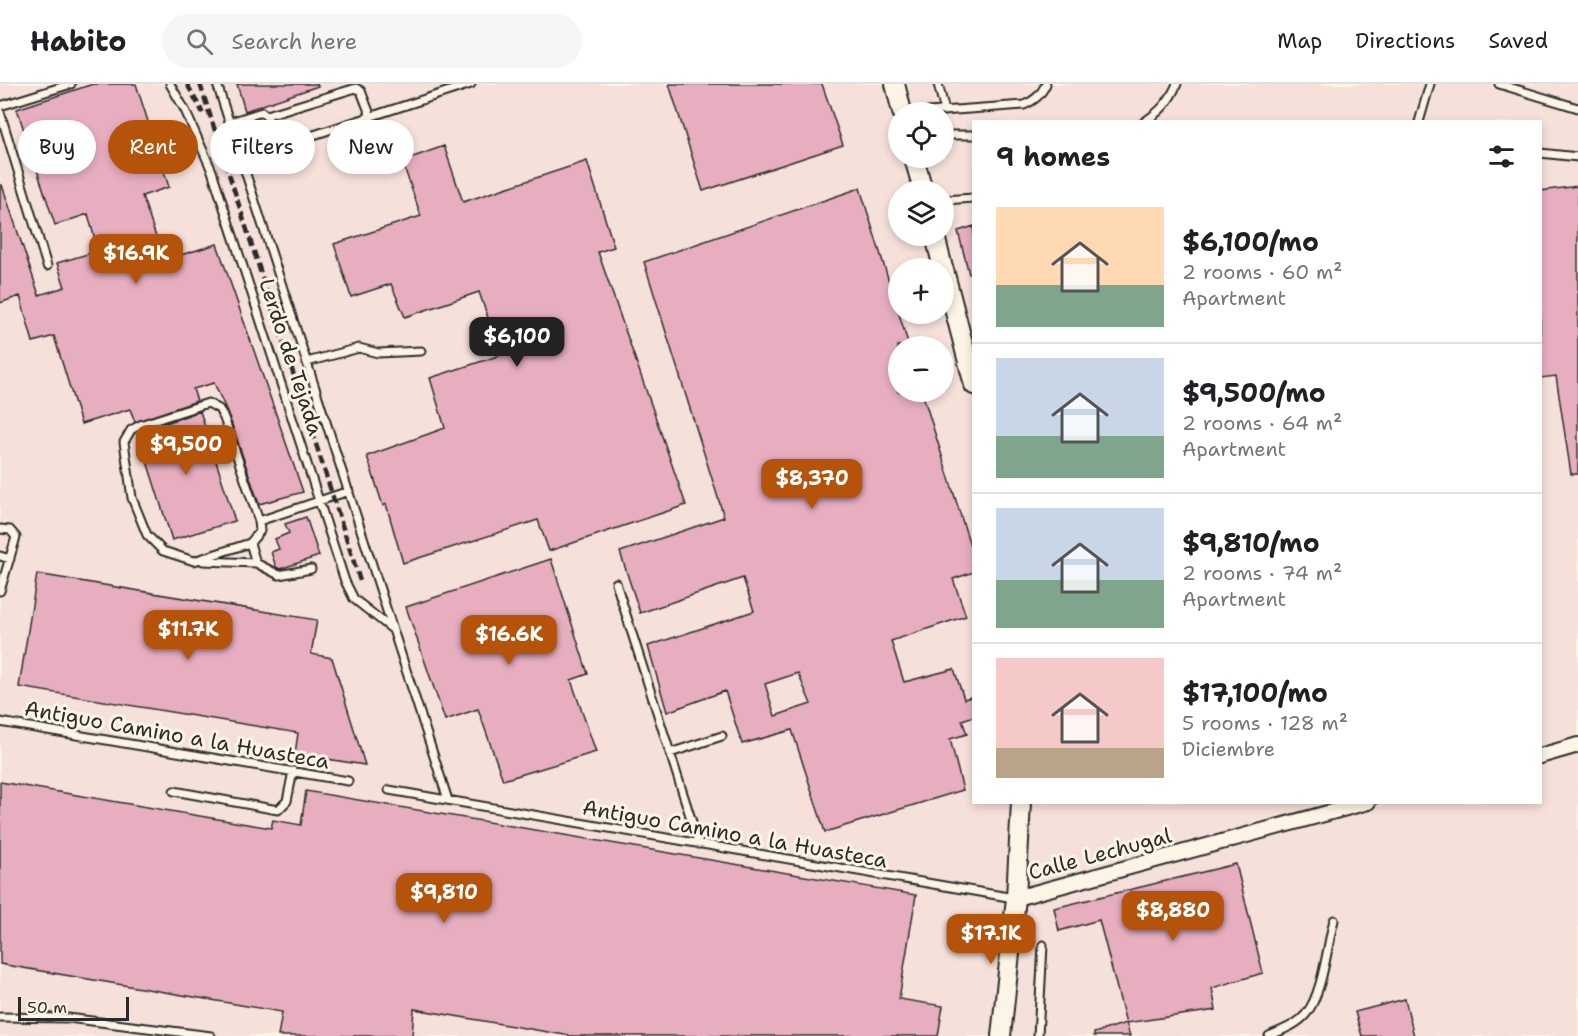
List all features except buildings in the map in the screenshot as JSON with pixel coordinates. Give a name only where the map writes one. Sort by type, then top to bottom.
[{"type":"street","points":[[895,84],[900,102]]},
{"type":"street","points":[[954,310],[972,378]]},
{"type":"street","points":[[1542,755],[1578,745]]},
{"type":"street","points":[[1001,1036],[1016,898],[1021,804]]},
{"type":"street","name":"Calle Lechugal","points":[[1016,898],[1361,804]]},
{"type":"lane","points":[[0,105],[70,84]]},
{"type":"lane","name":"Lerdo de Tejada","points":[[170,84],[185,110],[212,171],[345,581],[354,599],[392,629]]},
{"type":"lane","name":"Lerdo de Tejada","points":[[217,84],[229,120]]},
{"type":"lane","points":[[267,115],[280,145],[471,84]]},
{"type":"lane","points":[[938,84],[943,102]]},
{"type":"lane","points":[[954,110],[1024,105],[1034,101],[1043,93],[1046,84]]},
{"type":"lane","points":[[1147,120],[1159,112],[1170,99],[1177,84]]},
{"type":"lane","points":[[1420,120],[1430,84]]},
{"type":"lane","points":[[1499,84],[1578,108]]},
{"type":"lane","points":[[235,120],[257,112],[267,115],[356,88],[361,91],[371,117]]},
{"type":"lane","points":[[0,112],[47,266]]},
{"type":"lane","points":[[954,135],[972,135]]},
{"type":"lane","points":[[1542,153],[1578,157]]},
{"type":"lane","name":"Lerdo de Tejada","points":[[247,174],[448,800]]},
{"type":"lane","points":[[954,199],[972,198]]},
{"type":"lane","points":[[307,362],[359,348],[378,353],[421,351]]},
{"type":"lane","points":[[194,561],[250,543],[260,531],[259,521],[224,418],[215,405],[201,405],[131,430],[124,442],[132,498],[147,535],[163,550],[194,561],[256,563],[279,575],[311,569]]},
{"type":"lane","points":[[259,521],[349,491]]},
{"type":"lane","points":[[0,529],[10,530],[16,537],[0,591]]},
{"type":"lane","points":[[250,543],[256,563]]},
{"type":"lane","points":[[0,556],[10,559]]},
{"type":"lane","points":[[616,583],[699,844]]},
{"type":"lane","name":"Antiguo Camino a la Huasteca","points":[[0,722],[348,781]]},
{"type":"lane","points":[[670,753],[722,735]]},
{"type":"lane","points":[[174,791],[278,810],[285,805],[293,771]]},
{"type":"lane","name":"Antiguo Camino a la Huasteca","points":[[388,790],[980,894],[1016,898]]},
{"type":"lane","points":[[1269,1036],[1290,1027],[1305,1015],[1315,998],[1334,920]]},
{"type":"lane","points":[[1038,1036],[1043,945]]},
{"type":"lane","points":[[0,1017],[68,1018],[211,1036]]},
{"type":"shaded area","points":[[0,84],[1578,84],[1578,1036],[0,1036]]},
{"type":"railway","points":[[187,84],[203,113]]},
{"type":"railway","points":[[200,84],[360,581]]}]
